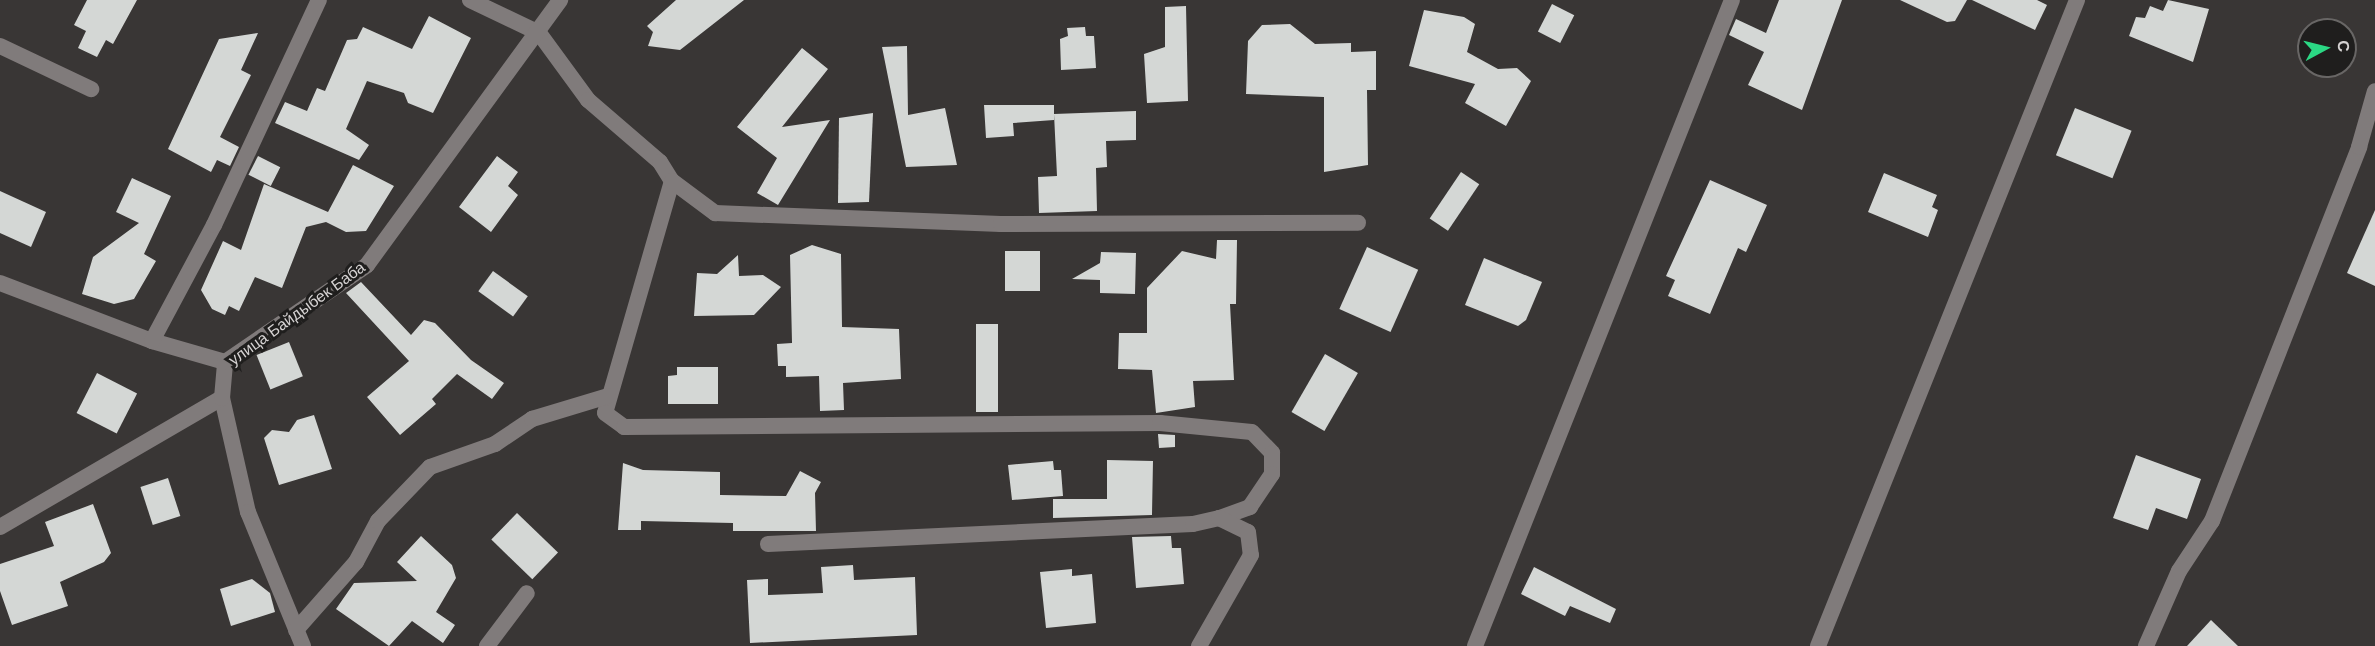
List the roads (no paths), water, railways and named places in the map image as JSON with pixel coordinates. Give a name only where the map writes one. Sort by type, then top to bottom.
[{"type":"street","points":[[152,342],[214,225],[319,0]]},
{"type":"street","points":[[470,0],[539,33],[588,100],[660,162],[672,181],[715,213],[1001,224],[1358,223]]},
{"type":"street","name":"улица Байдыбек Баба","points":[[298,640],[248,512],[222,398],[225,362],[367,265],[539,33],[560,0]]},
{"type":"street","points":[[1475,646],[1732,0]]},
{"type":"street","points":[[1818,646],[2077,0]]},
{"type":"street","points":[[0,46],[91,89]]},
{"type":"street","points":[[2146,646],[2179,571],[2212,521],[2360,147],[2375,91]]},
{"type":"street","points":[[672,181],[604,412],[624,427],[1160,423],[1252,432],[1272,453],[1272,474],[1250,507],[1219,518],[1192,524],[768,544]]},
{"type":"street","points":[[0,283],[152,342],[225,362]]},
{"type":"street","points":[[298,640],[356,562],[378,521],[430,467],[495,444],[532,419],[608,396]]},
{"type":"street","points":[[0,527],[222,398]]},
{"type":"street","points":[[1199,646],[1251,555],[1248,532],[1219,518]]},
{"type":"street","points":[[486,646],[527,593]]}]
